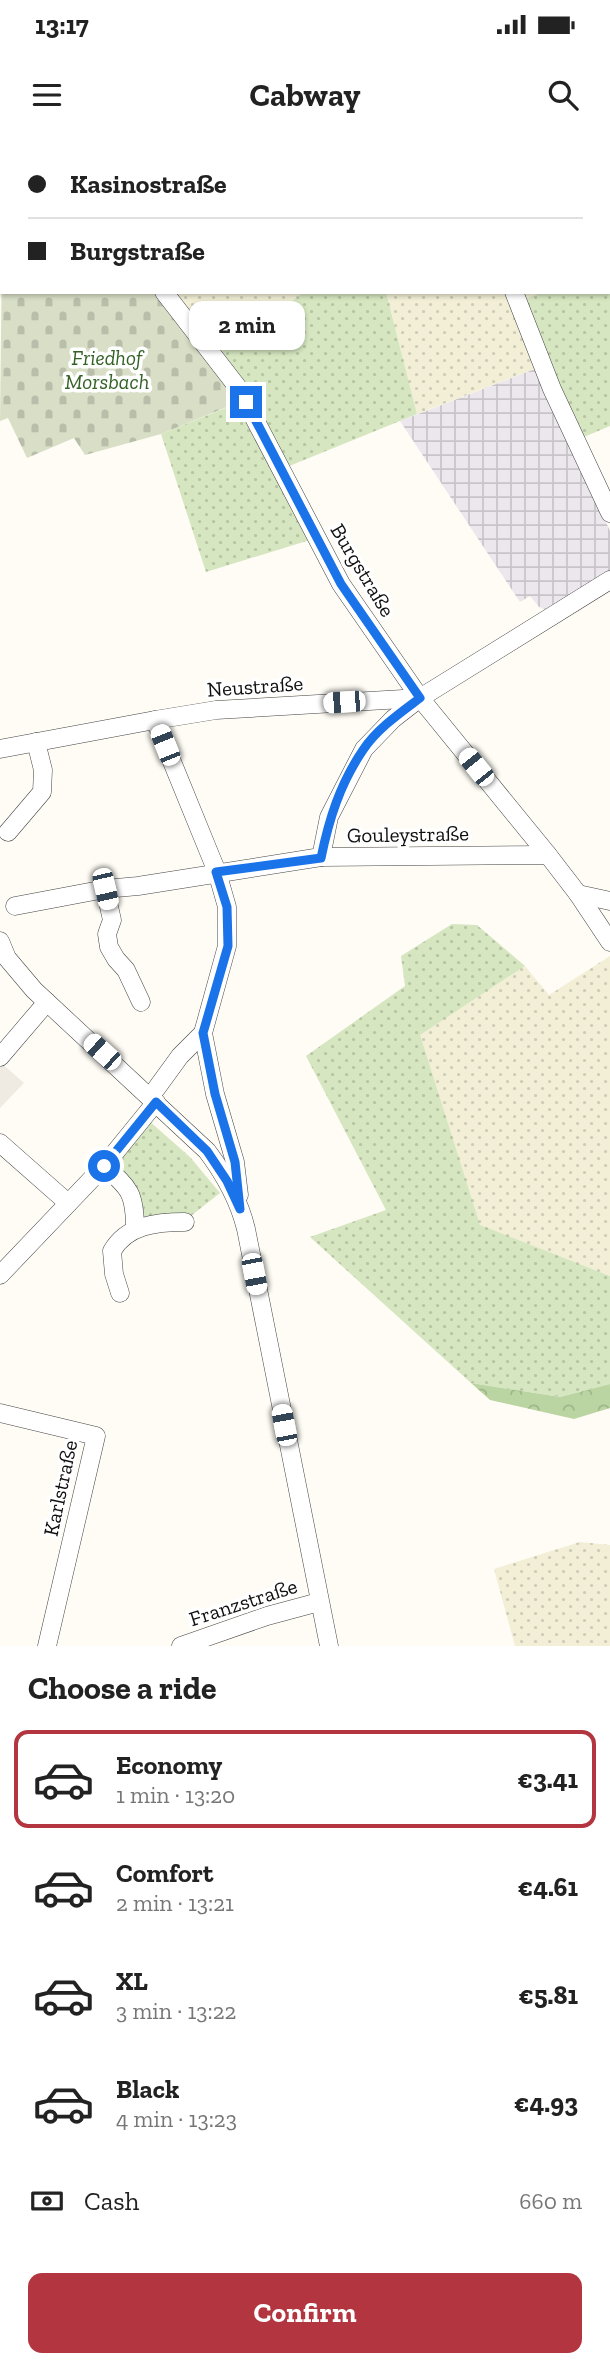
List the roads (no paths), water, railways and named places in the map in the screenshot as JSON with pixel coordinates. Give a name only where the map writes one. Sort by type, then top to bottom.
[{"type":"street","name":"Burgstraße","points":[[166,294],[239,389],[341,584],[420,698],[548,855]]},
{"type":"street","points":[[515,294],[552,389],[610,513]]},
{"type":"street","name":"Neustraße","points":[[0,749],[216,710],[420,698],[610,580]]},
{"type":"street","points":[[321,858],[329,817],[364,749],[393,719],[420,698]]},
{"type":"street","points":[[155,720],[216,872],[227,907],[228,946],[206,1027],[215,1094],[235,1162],[240,1209],[329,1646]]},
{"type":"street","points":[[9,832],[42,792],[43,771],[36,742]]},
{"type":"street","points":[[548,855],[610,942]]},
{"type":"street","name":"Gouleystraße","points":[[15,906],[105,889],[321,858],[548,855]]},
{"type":"street","points":[[105,889],[112,920],[107,934],[109,947],[126,970],[141,1002]]},
{"type":"street","points":[[578,894],[610,901]]},
{"type":"street","points":[[0,941],[7,958],[47,1002],[156,1096],[207,1151],[227,1181],[240,1209]]},
{"type":"street","points":[[0,1057],[47,1002]]},
{"type":"street","points":[[0,1275],[104,1166],[156,1096],[180,1056],[206,1027]]},
{"type":"street","points":[[0,1143],[68,1203]]},
{"type":"street","points":[[104,1166],[127,1186],[132,1198],[135,1229]]},
{"type":"street","points":[[120,1293],[114,1274],[112,1251],[123,1236],[135,1229],[160,1223],[184,1222]]},
{"type":"street","name":"Karlstraße","points":[[0,1413],[96,1436],[47,1646]]},
{"type":"street","name":"Franzstraße","points":[[181,1646],[267,1616],[319,1602]]},
{"type":"park label","name":"Friedhof Morsbach","points":[[107,369]]}]
